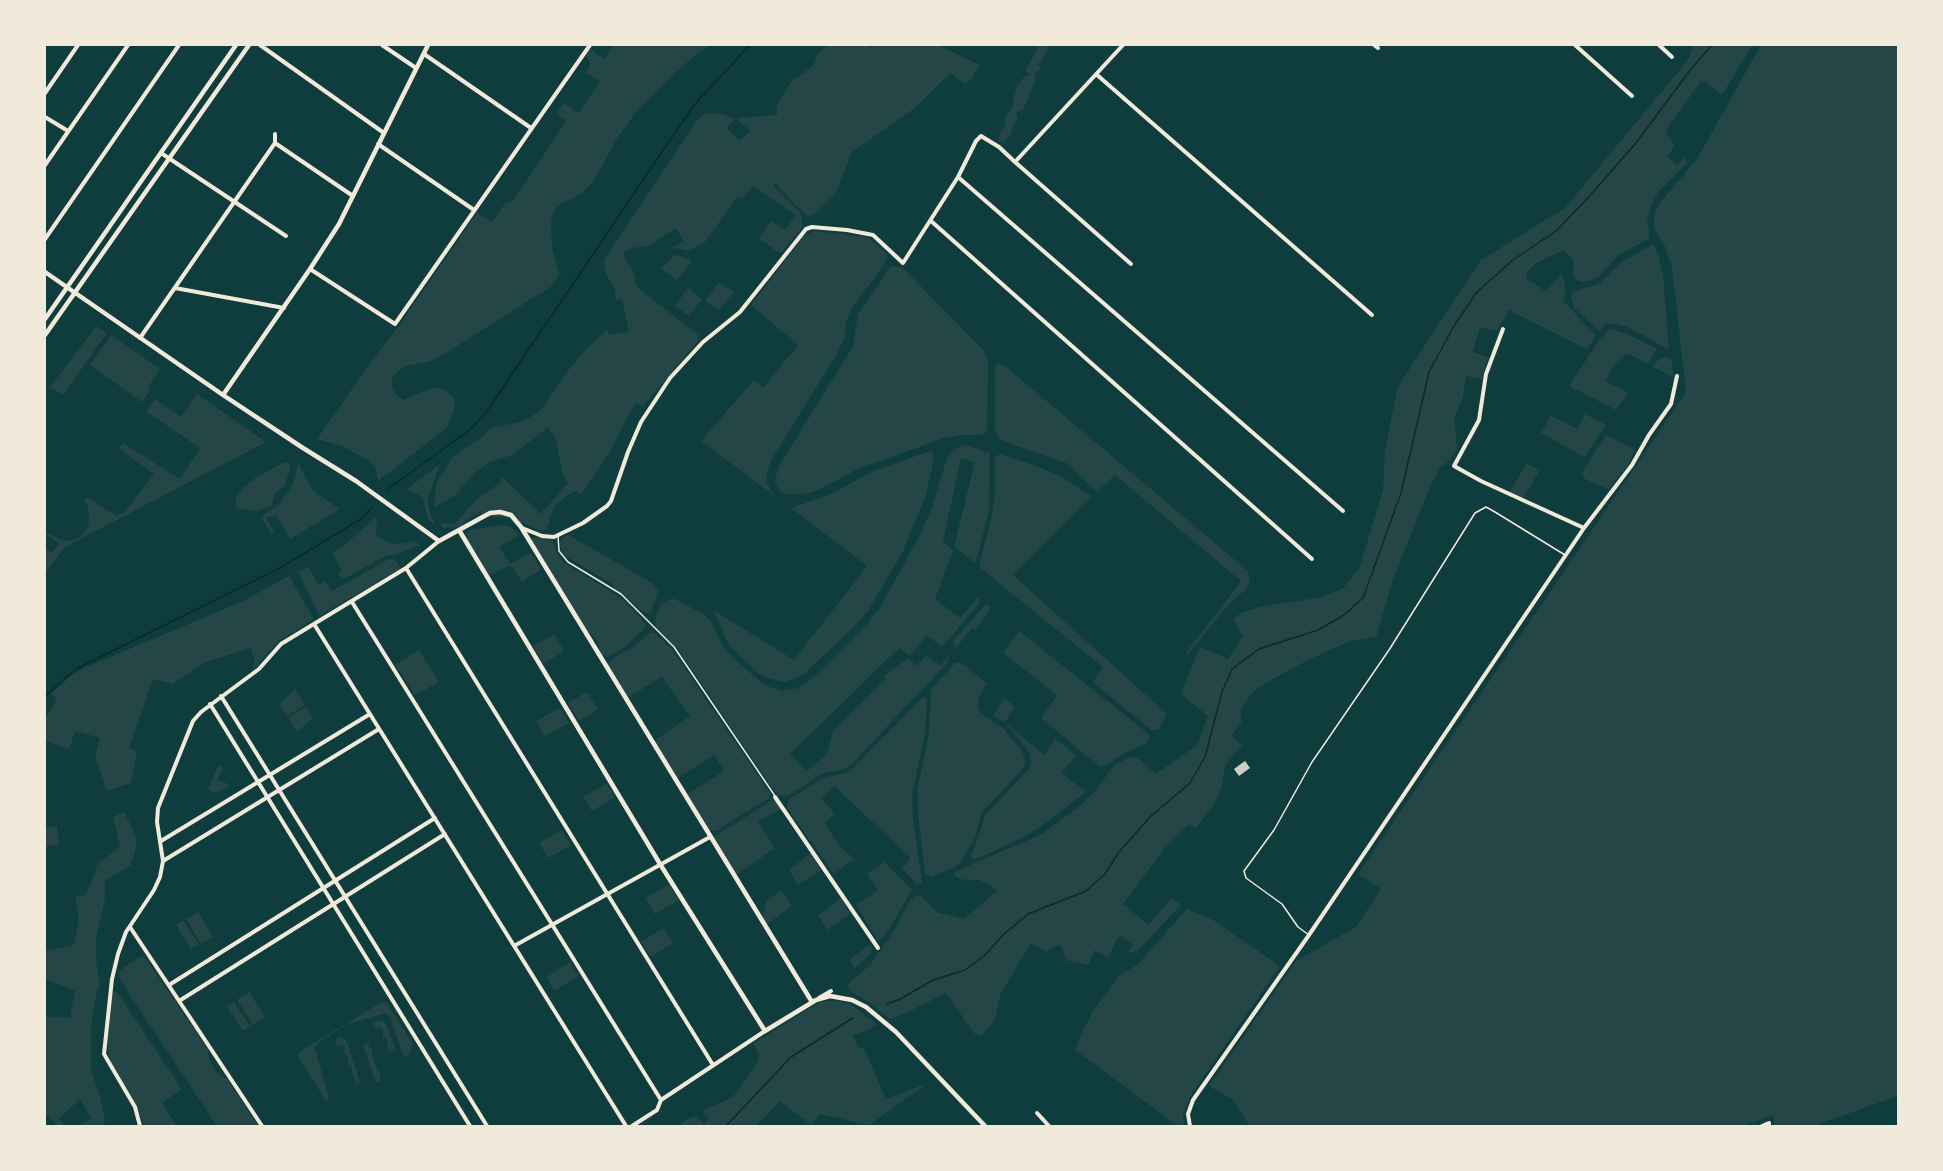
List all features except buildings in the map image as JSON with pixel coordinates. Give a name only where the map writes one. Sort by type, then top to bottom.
[{"type":"street","points":[[45,93],[78,45]]},
{"type":"street","points":[[45,165],[128,45]]},
{"type":"street","points":[[45,239],[179,45]]},
{"type":"street","points":[[45,319],[236,45]]},
{"type":"street","points":[[45,335],[249,45]]},
{"type":"street","points":[[260,45],[384,133]]},
{"type":"street","points":[[382,45],[416,68]]},
{"type":"street","points":[[223,395],[339,224],[428,45]]},
{"type":"street","points":[[310,269],[395,324],[590,45]]},
{"type":"street","points":[[1015,162],[1123,45]]},
{"type":"street","points":[[1575,45],[1632,96]]},
{"type":"street","points":[[1659,45],[1672,57]]},
{"type":"street","points":[[424,54],[531,128]]},
{"type":"street","points":[[1096,74],[1372,315]]},
{"type":"street","points":[[45,117],[68,131]]},
{"type":"street","points":[[141,338],[275,143],[275,134]]},
{"type":"street","points":[[521,527],[542,536],[558,536],[591,518],[607,506],[611,501],[641,422],[670,378],[703,342],[740,312],[801,234],[812,227],[873,235],[903,263],[931,221],[981,136],[999,147],[1131,264]]},
{"type":"street","points":[[275,143],[353,196]]},
{"type":"street","points":[[378,144],[474,210]]},
{"type":"street","points":[[161,153],[286,236]]},
{"type":"street","points":[[958,177],[1343,511]]},
{"type":"street","points":[[931,221],[1312,559]]},
{"type":"street","points":[[45,272],[223,395],[356,481],[439,541]]},
{"type":"street","points":[[175,288],[284,308]]},
{"type":"street","points":[[1503,329],[1486,374],[1479,420],[1454,466],[1481,481],[1584,528]]},
{"type":"street","points":[[1190,1126],[1188,1114],[1193,1100],[1309,935],[1584,528],[1632,465],[1648,435],[1671,404],[1677,376]]},
{"type":"street","points":[[140,1126],[135,1107],[104,1054],[114,968],[129,926],[154,890],[160,876],[163,861],[157,822],[160,801],[193,721],[210,704],[259,669],[281,644],[406,568],[439,541],[490,513],[500,512],[511,515],[521,527],[710,837],[814,1001]]},
{"type":"street","points":[[459,530],[660,864],[765,1031]]},
{"type":"street","points":[[406,568],[713,1065]]},
{"type":"street","points":[[352,602],[661,1100]]},
{"type":"street","points":[[314,624],[626,1126]]},
{"type":"street","points":[[221,696],[487,1126]]},
{"type":"street","points":[[210,704],[470,1126]]},
{"type":"street","points":[[161,841],[370,714]]},
{"type":"street","points":[[163,861],[379,729]]},
{"type":"street","points":[[776,797],[878,948]]},
{"type":"street","points":[[169,985],[435,818]]},
{"type":"street","points":[[179,1000],[445,834]]},
{"type":"street","points":[[514,946],[710,837]]},
{"type":"street","points":[[129,926],[262,1126]]},
{"type":"street","points":[[632,1126],[657,1110],[661,1100],[765,1031],[831,991]]},
{"type":"street","points":[[814,1001],[830,996],[845,997],[866,1007],[896,1032],[985,1126]]},
{"type":"street","points":[[1037,1113],[1049,1126]]},
{"type":"street","points":[[1762,1126],[1769,1125]]},
{"type":"lane","points":[[1309,935],[1298,927],[1282,904],[1246,878],[1244,871],[1274,830],[1312,762],[1395,640],[1475,513],[1486,507],[1566,556]]},
{"type":"lane","points":[[558,536],[559,550],[568,562],[621,594],[674,647],[776,797]]},
{"type":"shaded area","points":[[614,45],[712,45],[700,51],[636,112],[617,138],[595,179],[584,191],[554,210],[551,222],[552,248],[559,274],[552,286],[438,358],[405,366],[393,376],[391,385],[395,394],[403,400],[429,389],[440,388],[454,397],[455,405],[448,427],[378,481],[375,467],[368,460],[342,446],[317,439],[477,213],[492,222],[506,202],[513,201],[566,121],[556,113],[564,103],[578,113],[600,82],[586,72],[591,65],[586,55],[590,49],[604,59]]},
{"type":"shaded area","points":[[829,45],[867,45],[872,48],[875,45],[938,45],[980,65],[965,84],[950,73],[915,108],[852,152],[836,193],[814,215],[807,216],[775,183],[773,186],[799,212],[802,219],[802,228],[782,252],[778,252],[759,238],[772,221],[785,230],[796,215],[753,186],[742,199],[738,196],[705,242],[689,251],[669,249],[683,241],[676,228],[650,245],[629,249],[623,254],[635,275],[639,289],[695,332],[698,335],[698,341],[643,406],[635,403],[609,453],[581,495],[578,492],[572,492],[557,504],[551,514],[547,530],[539,530],[510,518],[481,513],[476,514],[459,527],[443,528],[440,523],[455,524],[475,501],[500,483],[502,477],[541,514],[568,483],[563,474],[555,437],[548,427],[513,455],[489,462],[476,472],[454,496],[435,507],[437,482],[452,458],[491,428],[524,421],[541,410],[570,368],[607,330],[610,335],[629,331],[622,299],[616,300],[615,290],[605,272],[604,260],[698,119],[705,114],[715,113],[736,118],[777,115],[777,106],[790,83],[814,65],[817,54]],"holes":[[[736,118],[750,131],[739,141],[727,128]]]},
{"type":"shaded area","points":[[1039,45],[1048,45],[1047,52],[1038,65],[1041,69],[1035,74],[1035,81],[1023,110],[1016,113],[1018,119],[1012,127],[1011,134],[1003,143],[998,141],[1005,126],[1005,116],[1012,108],[1016,88],[1024,77],[1029,75],[1026,70]]},
{"type":"shaded area","points":[[1694,45],[1752,45],[1722,95],[1702,80],[1665,131],[1675,146],[1667,156],[1677,165],[1684,157],[1687,163],[1660,190],[1653,201],[1647,220],[1650,238],[1620,254],[1597,278],[1589,281],[1581,282],[1575,279],[1574,260],[1564,250],[1536,263],[1527,272],[1526,278],[1545,291],[1562,273],[1566,291],[1563,299],[1565,303],[1596,335],[1587,349],[1509,310],[1497,331],[1480,327],[1473,352],[1488,357],[1481,379],[1466,376],[1463,397],[1454,418],[1457,449],[1449,461],[1440,468],[1431,484],[1393,579],[1376,637],[1350,641],[1308,660],[1253,692],[1241,708],[1241,723],[1232,735],[1234,739],[1243,744],[1226,764],[1215,803],[1196,828],[1189,824],[1165,848],[1123,904],[1149,925],[1171,898],[1181,905],[1137,951],[1128,952],[1133,945],[1121,935],[1116,940],[1108,958],[1095,950],[1088,965],[1066,960],[1062,947],[1056,945],[1046,952],[1031,943],[1000,995],[995,1019],[981,1036],[975,1034],[946,993],[890,1019],[866,1000],[851,992],[847,985],[871,964],[915,896],[921,896],[937,912],[964,919],[998,890],[978,879],[969,881],[957,878],[954,874],[956,871],[1040,835],[1079,807],[1096,790],[1112,768],[1120,762],[1137,757],[1156,774],[1197,745],[1208,716],[1181,694],[1200,647],[1228,659],[1243,636],[1233,619],[1241,613],[1260,607],[1323,597],[1343,588],[1359,569],[1383,490],[1385,451],[1396,394],[1401,382],[1481,260],[1565,208],[1688,60]]},
{"type":"shaded area","points":[[1761,45],[1898,45],[1898,1096],[1813,1126],[1774,1126],[1774,1115],[1743,1126],[1250,1126],[1232,1099],[1209,1086],[1296,961],[1356,927],[1381,889],[1358,874],[1686,392],[1672,267],[1664,244],[1654,228],[1654,217],[1658,205],[1697,159]]},
{"type":"shaded area","points":[[814,231],[861,236],[870,239],[888,255],[885,263],[851,309],[844,339],[838,352],[770,462],[766,478],[767,484],[776,497],[701,441],[754,380],[763,388],[798,345],[751,305],[803,237]]},
{"type":"shaded area","points":[[1653,244],[1658,253],[1663,275],[1669,350],[1632,329],[1618,324],[1606,324],[1599,331],[1574,307],[1571,298],[1573,292],[1601,283],[1619,264]]},
{"type":"shaded area","points":[[678,255],[692,261],[677,280],[661,268]]},
{"type":"shaded area","points":[[893,266],[902,268],[908,273],[984,351],[988,363],[987,431],[982,435],[959,435],[941,439],[858,469],[816,491],[804,494],[785,494],[777,487],[775,480],[779,466],[853,346],[858,314]]},
{"type":"shaded area","points":[[719,282],[734,292],[719,310],[705,301]]},
{"type":"shaded area","points":[[688,288],[702,299],[689,316],[675,306]]},
{"type":"shaded area","points":[[96,326],[107,333],[63,395],[50,387]]},
{"type":"shaded area","points":[[1611,329],[1625,333],[1657,349],[1648,364],[1629,354],[1616,363],[1605,381],[1629,393],[1616,410],[1569,386],[1600,339]]},
{"type":"shaded area","points":[[111,335],[160,369],[148,387],[151,390],[142,402],[90,365]]},
{"type":"shaded area","points":[[1664,357],[1671,359],[1674,378],[1653,367]]},
{"type":"shaded area","points":[[999,363],[1248,571],[1250,579],[1247,588],[1226,607],[1186,657],[1188,650],[1241,581],[1115,475],[1097,492],[1066,463],[999,438],[995,430],[995,367]]},
{"type":"shaded area","points":[[197,394],[266,442],[65,547],[45,573],[45,548],[52,553],[59,543],[45,532],[69,541],[81,537],[88,527],[88,506],[84,501],[87,497],[116,516],[125,512],[154,474],[119,449],[123,443],[180,479],[200,448],[147,412],[155,399],[181,417]]},
{"type":"shaded area","points":[[1585,414],[1606,425],[1584,457],[1541,433],[1551,416],[1577,429]]},
{"type":"shaded area","points":[[1606,435],[1635,450],[1629,464],[1609,489],[1585,479],[1582,475]]},
{"type":"shaded area","points":[[965,445],[990,453],[989,512],[975,563],[954,547],[975,462],[961,458],[943,541],[953,550],[935,599],[960,618],[977,598],[980,600],[979,604],[942,647],[927,635],[910,656],[899,648],[790,754],[807,771],[827,754],[833,731],[886,679],[884,676],[908,658],[917,666],[926,655],[940,666],[950,654],[948,662],[851,765],[844,769],[821,774],[789,795],[779,796],[677,648],[656,627],[655,619],[661,604],[675,599],[705,615],[725,650],[764,685],[782,691],[798,688],[814,677],[880,608],[921,533],[932,507],[947,458],[954,449]]},
{"type":"shaded area","points":[[930,451],[934,457],[926,495],[903,551],[868,611],[803,675],[785,682],[767,678],[757,672],[729,645],[713,610],[794,660],[867,566],[791,508],[829,495],[874,471]]},
{"type":"shaded area","points":[[1000,454],[1060,476],[1092,497],[1013,575],[1167,714],[1158,730],[1151,730],[1093,682],[1103,667],[979,567],[992,515],[995,493],[995,457]]},
{"type":"shaded area","points":[[285,462],[290,464],[290,469],[285,485],[275,493],[272,505],[257,511],[237,508],[235,499],[244,487],[258,476]]},
{"type":"shaded area","points":[[298,463],[313,491],[340,509],[290,539],[276,515],[266,518],[275,532],[271,534],[262,518],[264,514],[279,505],[291,488]]},
{"type":"shaded area","points":[[440,464],[428,497],[430,513],[436,526],[428,520],[422,497],[407,489]]},
{"type":"shaded area","points":[[1526,464],[1540,470],[1523,498],[1510,492]]},
{"type":"shaded area","points":[[377,516],[376,535],[392,545],[415,541],[420,545],[388,555],[344,579],[338,574],[342,571],[332,553]]},
{"type":"shaded area","points":[[502,525],[511,527],[520,535],[499,547],[510,564],[531,553],[541,570],[522,581],[510,565],[490,576],[466,534],[470,530]]},
{"type":"shaded area","points":[[569,535],[652,583],[658,591],[651,612],[644,613],[609,582],[565,556],[560,542]]},
{"type":"shaded area","points":[[532,538],[553,540],[556,552],[564,563],[621,598],[641,618],[645,625],[643,630],[623,648],[608,657],[601,655],[597,640],[584,627],[532,543]]},
{"type":"shaded area","points":[[394,559],[401,568],[319,616],[298,572],[308,567],[318,585],[325,581],[332,591],[387,560]]},
{"type":"shaded area","points":[[289,576],[314,619],[279,641],[252,671],[255,663],[251,648],[206,662],[172,684],[153,679],[129,748],[137,752],[131,783],[107,791],[95,756],[100,738],[75,731],[69,749],[45,741],[45,718],[56,702],[55,697],[51,694],[73,674],[241,602]]},
{"type":"shaded area","points":[[987,605],[991,608],[975,630],[972,628],[955,649],[953,641]]},
{"type":"shaded area","points":[[1019,631],[1145,731],[1149,735],[1148,742],[1100,767],[1041,718],[1057,695],[1003,653]]},
{"type":"shaded area","points":[[654,632],[671,648],[770,793],[769,798],[716,831],[709,830],[688,794],[724,771],[714,755],[678,778],[654,741],[690,716],[662,677],[627,698],[607,666],[610,661]]},
{"type":"shaded area","points":[[554,634],[564,651],[543,664],[533,646]]},
{"type":"shaded area","points":[[419,650],[439,682],[415,695],[395,665]]},
{"type":"shaded area","points":[[956,662],[963,664],[987,683],[979,696],[978,707],[981,713],[1004,729],[1023,753],[1025,763],[1021,771],[982,812],[975,838],[960,863],[931,877],[925,873],[918,814],[918,785],[929,734],[931,689]]},
{"type":"shaded area","points":[[295,689],[305,705],[287,716],[279,704]]},
{"type":"shaded area","points":[[587,692],[598,709],[579,721],[568,703]]},
{"type":"shaded area","points":[[924,696],[927,699],[925,733],[912,793],[922,884],[916,884],[902,868],[911,858],[834,786],[822,799],[835,814],[824,822],[838,844],[854,859],[834,874],[787,808],[788,800],[825,777],[847,773]]},
{"type":"shaded area","points":[[1005,698],[1015,707],[1005,722],[993,716]]},
{"type":"shaded area","points":[[306,706],[313,718],[297,732],[288,718]]},
{"type":"shaded area","points":[[560,708],[569,723],[545,736],[536,721]]},
{"type":"shaded area","points":[[1005,722],[1044,755],[1055,739],[1076,755],[1062,773],[1086,792],[1046,823],[1022,838],[974,860],[971,857],[986,814],[1030,768],[1029,752]]},
{"type":"shaded area","points":[[218,766],[223,767],[218,780],[228,784],[229,787],[215,793],[208,790]]},
{"type":"shaded area","points":[[606,783],[615,797],[592,811],[583,797]]},
{"type":"shaded area","points":[[771,801],[776,801],[781,809],[758,822],[775,848],[736,875],[714,837]]},
{"type":"shaded area","points":[[124,812],[136,836],[136,848],[131,865],[105,881],[105,899],[96,938],[96,960],[100,985],[91,1024],[91,1071],[99,1092],[105,1122],[102,1126],[80,1126],[91,1118],[80,1099],[59,1119],[65,1126],[58,1126],[45,1114],[45,1016],[70,1018],[75,991],[45,979],[45,951],[74,945],[79,918],[75,897],[85,895],[97,865],[120,846],[113,817]]},
{"type":"shaded area","points":[[45,813],[47,828],[57,826],[59,844],[45,847]]},
{"type":"shaded area","points":[[561,830],[571,845],[548,858],[539,843]]},
{"type":"shaded area","points":[[811,853],[821,870],[798,885],[789,870]]},
{"type":"shaded area","points":[[884,862],[912,890],[889,929],[878,941],[856,905],[878,890],[867,874]]},
{"type":"shaded area","points":[[669,885],[679,900],[655,914],[645,898]]},
{"type":"shaded area","points":[[781,890],[792,906],[766,925],[763,916],[766,902]]},
{"type":"shaded area","points":[[841,898],[850,914],[827,930],[818,915]]},
{"type":"shaded area","points":[[1187,909],[1213,920],[1280,966],[1191,1095],[1183,1114],[1184,1126],[1178,1126],[1075,1050],[1092,1013],[1119,976],[1137,965]]},
{"type":"shaded area","points":[[198,912],[213,937],[201,944],[186,919]]},
{"type":"shaded area","points":[[183,920],[199,945],[191,949],[176,925]]},
{"type":"shaded area","points":[[664,928],[673,943],[651,957],[641,942]]},
{"type":"shaded area","points":[[870,944],[872,949],[870,955],[854,968],[849,960]]},
{"type":"shaded area","points":[[139,957],[147,960],[207,1048],[210,1062],[217,1073],[227,1079],[258,1126],[217,1126],[120,980],[119,971]]},
{"type":"shaded area","points":[[570,962],[579,976],[554,991],[547,977]]},
{"type":"shaded area","points":[[115,991],[182,1089],[162,1103],[177,1126],[144,1126],[137,1106],[110,1059],[107,1045],[112,994]]},
{"type":"shaded area","points":[[249,992],[265,1017],[253,1025],[237,1000]]},
{"type":"shaded area","points":[[825,1001],[850,1004],[877,1024],[871,1029],[853,1035],[858,1048],[864,1049],[886,1099],[928,1083],[869,1125],[820,1114],[811,1125],[780,1101],[756,1126],[748,1124],[746,1126],[679,1126],[687,1119],[696,1116],[704,1124],[709,1119],[702,1111],[733,1097],[757,1063],[759,1055],[753,1044],[818,1003]]},
{"type":"shaded area","points":[[234,1002],[250,1026],[243,1031],[227,1007]]},
{"type":"shaded area","points":[[382,1002],[386,1002],[413,1044],[408,1057],[403,1055],[390,1017],[386,1013],[345,1025],[314,1046],[329,1098],[326,1101],[298,1056],[299,1052]]},
{"type":"shaded area","points":[[380,1020],[385,1022],[396,1050],[390,1052],[387,1048],[388,1043],[386,1038],[383,1038],[383,1029],[377,1028],[376,1031],[373,1023]]},
{"type":"shaded area","points":[[340,1037],[346,1040],[360,1082],[355,1084],[352,1067],[344,1052],[345,1046],[339,1045],[337,1048],[335,1040]]},
{"type":"shaded area","points":[[370,1042],[368,1045],[372,1050],[372,1056],[380,1075],[380,1081],[376,1083],[363,1045]]},
{"type":"waterway","points":[[388,489],[471,429],[485,414],[685,118],[750,45]]},
{"type":"waterway","points":[[887,1004],[933,980],[965,970],[984,956],[1003,935],[1028,914],[1086,891],[1105,874],[1119,852],[1151,816],[1190,783],[1205,757],[1222,692],[1232,669],[1259,649],[1318,630],[1344,615],[1363,598],[1401,493],[1429,372],[1455,324],[1477,292],[1513,260],[1556,231],[1586,200],[1636,143],[1691,69],[1712,45]]},
{"type":"waterway","points":[[45,696],[76,669],[280,568],[361,519],[372,507]]},
{"type":"waterway","points":[[726,1126],[791,1057],[853,1018]]}]
